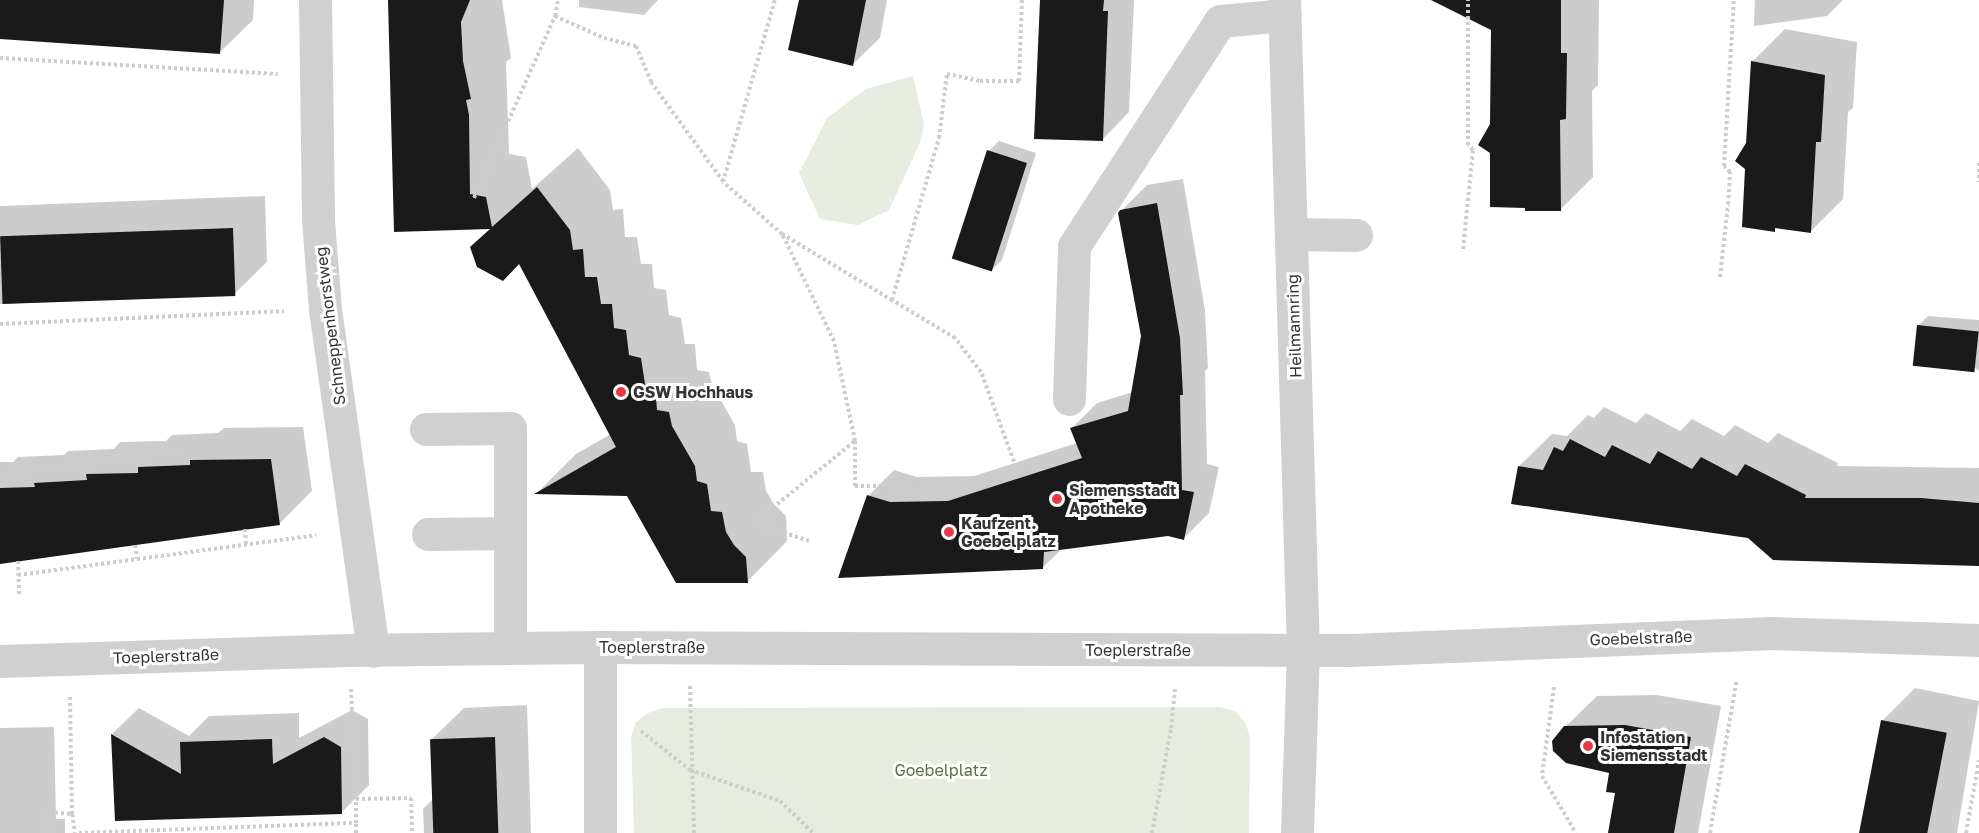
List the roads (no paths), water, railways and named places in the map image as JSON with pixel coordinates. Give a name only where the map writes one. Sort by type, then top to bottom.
[{"type":"street","name":"Schneppenhorstweg","points":[[315,0],[318,220],[361,650]]},
{"type":"street","name":"Heilmannring","points":[[1285,8],[1303,651]]},
{"type":"street","points":[[1069,399],[1074,246],[1220,21],[1285,8]]},
{"type":"street","points":[[1292,234],[1356,235]]},
{"type":"street","points":[[426,429],[510,428],[510,648]]},
{"type":"street","points":[[428,534],[510,533]]},
{"type":"street","name":"Goebelstraße","points":[[1303,651],[1768,633],[1979,640]]},
{"type":"street","name":"Toeplerstraße","points":[[0,661],[361,650],[689,646],[1303,651]]},
{"type":"street","points":[[600,647],[598,696],[600,833]]},
{"type":"street","points":[[1297,833],[1303,651]]},
{"type":"place","name":"GSW Hochhaus","points":[[621,392]]},
{"type":"place","name":"Siemensstadt Apotheke","points":[[1057,499]]},
{"type":"place","name":"Kaufzent. Goebelplatz","points":[[949,532]]},
{"type":"place","name":"Infostation Siemensstadt","points":[[1588,746]]},
{"type":"park label","name":"Goebelplatz","points":[[941,770]]}]
